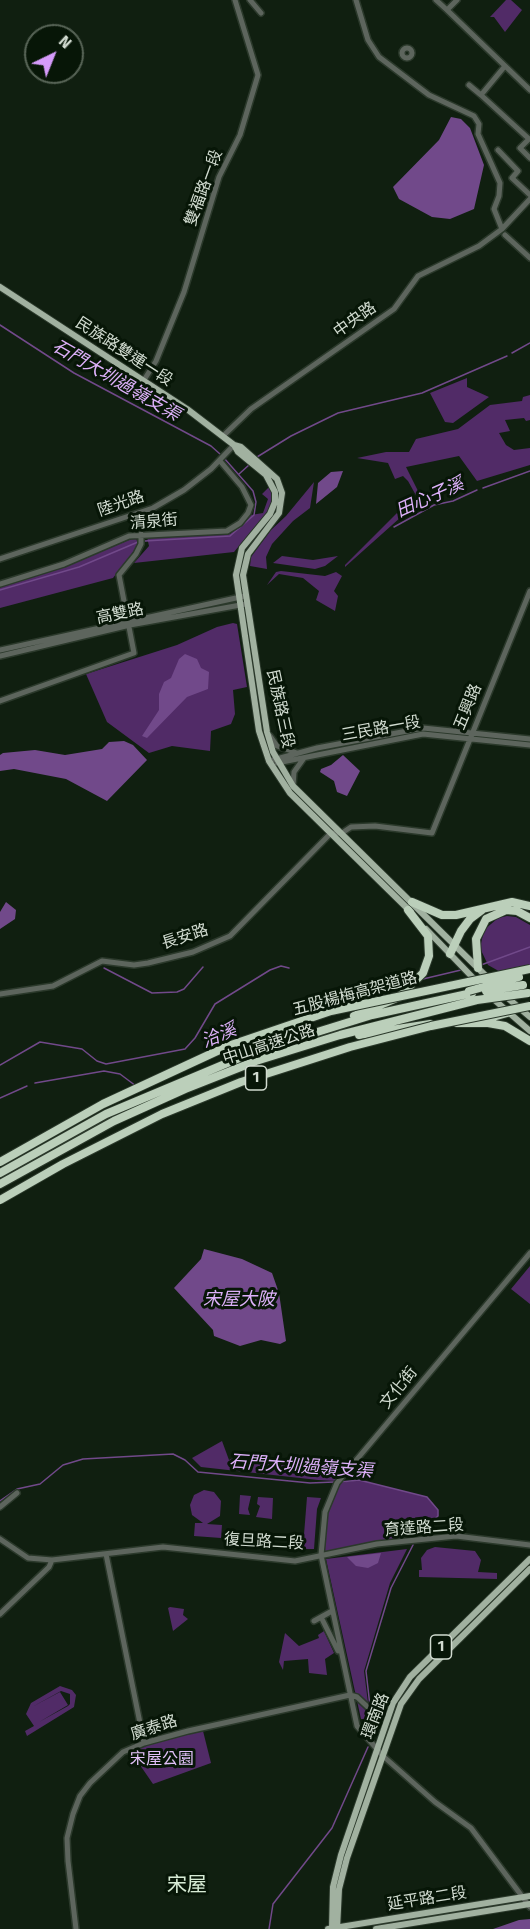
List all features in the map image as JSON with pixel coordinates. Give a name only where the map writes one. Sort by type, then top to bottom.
[{"type":"highway","points":[[410,906],[442,915],[456,915],[512,902],[530,906]]},
{"type":"highway","points":[[450,954],[470,919],[478,912],[498,904]]},
{"type":"highway","points":[[309,1033],[387,1003],[417,982],[428,964],[430,947],[428,936],[410,906]]},
{"type":"highway","points":[[478,968],[476,939],[486,919],[506,910],[517,911],[530,918]]},
{"type":"highway","points":[[473,995],[524,982],[530,969]]},
{"type":"highway","name":"五股楊梅高架道路","points":[[0,1162],[103,1104],[228,1046],[332,1011],[530,969]]},
{"type":"highway","name":"中山高速公路","points":[[0,1173],[106,1114],[256,1051],[309,1033],[450,998],[529,993]]},
{"type":"highway","name":"中山高速公路","points":[[0,1184],[114,1121],[185,1089],[256,1061],[473,995]]},
{"type":"highway","points":[[314,1044],[385,1029],[473,1022],[530,1006]]},
{"type":"highway","name":"1","points":[[0,1200],[63,1164],[162,1114],[241,1082],[350,1047],[431,1026],[530,1006]]},
{"type":"highway","points":[[473,1022],[505,1026],[530,1041]]},
{"type":"main road","name":"民族路雙連一段","points":[[0,287],[144,380],[223,436]]},
{"type":"main road","name":"民族路三段","points":[[223,436],[256,458],[277,478],[282,499],[275,520],[248,554],[243,575],[242,601],[259,731],[269,761],[290,793],[530,1017]]},
{"type":"main road","name":"民族路三段","points":[[234,445],[238,452],[271,480],[276,498],[268,517],[248,539],[239,554],[236,574],[267,732],[278,761],[293,786],[342,833],[410,906],[450,954],[490,995],[530,1031]]},
{"type":"main road","name":"環南路","points":[[335,1928],[339,1889],[347,1857],[380,1754],[401,1704],[411,1687],[530,1558]]},
{"type":"main road","name":"環南路","points":[[380,1754],[388,1716],[405,1684],[530,1569]]},
{"type":"main road","name":"延平路二段","points":[[328,1929],[527,1896]]},
{"type":"main road","name":"延平路二段","points":[[376,1929],[530,1905]]},
{"type":"street","name":"雙福路一段","points":[[144,380],[156,361],[184,292],[219,177],[240,135],[258,75],[236,0]]},
{"type":"street","points":[[250,0],[261,13]]},
{"type":"street","points":[[356,0],[368,40],[379,57],[429,95],[474,116],[479,124],[478,134],[500,183],[499,196],[494,209],[502,229]]},
{"type":"street","points":[[436,0],[530,90]]},
{"type":"street","points":[[447,10],[457,0]]},
{"type":"street","points":[[481,94],[505,66]]},
{"type":"street","points":[[469,85],[529,139],[520,148],[530,158]]},
{"type":"street","points":[[498,150],[518,171],[512,178],[530,197]]},
{"type":"street","name":"中央路","points":[[223,436],[246,413],[394,309],[418,276],[479,246],[502,229],[530,197]]},
{"type":"street","points":[[505,235],[530,258]]},
{"type":"street","name":"陸光路","points":[[0,559],[153,508],[184,490],[220,461],[234,445]]},
{"type":"street","name":"清泉街","points":[[0,584],[64,564],[129,536],[227,531],[240,523],[251,506],[249,497],[220,461]]},
{"type":"street","points":[[0,701],[134,653],[119,575],[136,554],[141,544],[141,534]]},
{"type":"street","name":"五興路","points":[[342,833],[351,827],[375,826],[432,832],[530,591]]},
{"type":"street","name":"高雙路","points":[[0,650],[242,601]]},
{"type":"street","name":"高雙路","points":[[0,656],[129,623]]},
{"type":"street","name":"三民路一段","points":[[278,761],[298,753],[423,728],[530,745]]},
{"type":"street","points":[[267,732],[277,746],[298,753]]},
{"type":"street","name":"三民路一段","points":[[269,761],[305,757],[423,734],[530,738]]},
{"type":"street","points":[[293,786],[294,772],[305,757]]},
{"type":"street","points":[[331,833],[342,833]]},
{"type":"street","name":"長安路","points":[[0,994],[53,986],[102,961],[134,965],[148,963],[193,952],[230,936],[331,833]]},
{"type":"street","name":"文化街","points":[[321,1556],[325,1512],[338,1482],[529,1256]]},
{"type":"street","points":[[0,1507],[17,1493]]},
{"type":"street","name":"育達路二段","points":[[321,1556],[377,1544],[456,1536],[530,1545]]},
{"type":"street","name":"復旦路二段","points":[[0,1539],[28,1558],[52,1560],[163,1547],[295,1561],[321,1556],[357,1726],[380,1754],[435,1802],[471,1828],[527,1896],[530,1905]]},
{"type":"street","points":[[106,1554],[144,1743]]},
{"type":"street","points":[[0,1614],[49,1568],[52,1560]]},
{"type":"street","points":[[314,1621],[332,1611]]},
{"type":"street","points":[[321,1617],[342,1658]]},
{"type":"street","points":[[350,1695],[357,1697],[372,1711],[388,1716]]},
{"type":"street","name":"廣泰路","points":[[76,1929],[67,1838],[80,1796],[100,1770],[123,1752],[144,1743],[350,1695]]},
{"type":"green space","points":[[506,0],[511,0],[522,10],[505,32],[494,17],[490,17]]},
{"type":"green space","points":[[467,378],[467,387],[489,397],[453,423],[445,422],[430,393]]},
{"type":"green space","points":[[530,395],[530,420],[526,421],[524,418],[505,420],[510,431],[499,433],[506,445],[514,450],[530,448],[530,465],[477,481],[459,456],[406,467],[425,505],[423,508],[408,481],[403,476],[395,479],[388,463],[357,458],[386,452],[409,452],[416,439],[458,429],[490,405],[522,401],[523,397]]},
{"type":"green space","points":[[314,482],[310,508],[293,521],[272,544],[266,557],[267,569],[250,566],[251,557],[271,530],[286,516]]},
{"type":"green space","points":[[271,485],[274,495],[271,507],[234,552],[134,563],[149,546],[147,537],[230,534],[251,515],[263,513],[268,499],[262,494]]},
{"type":"green space","points":[[397,513],[401,517],[345,567],[345,565]]},
{"type":"green space","points":[[136,537],[138,546],[113,578],[0,608],[0,586],[66,566]]},
{"type":"green space","points":[[282,556],[313,560],[338,556],[325,566],[315,569],[273,563]]},
{"type":"green space","points":[[276,572],[325,576],[336,572],[342,576],[334,591],[338,596],[335,611],[316,600],[319,591],[303,578],[279,574],[267,585]]},
{"type":"green space","points":[[237,624],[247,687],[233,690],[235,714],[231,724],[211,731],[210,751],[172,746],[149,753],[107,722],[86,674],[177,645],[217,627]]},
{"type":"green space","points":[[516,917],[530,925],[530,965],[504,974],[488,965],[480,948],[484,930],[498,918]]},
{"type":"green space","points":[[530,1266],[530,1304],[511,1289]]},
{"type":"green space","points":[[222,1441],[229,1460],[235,1457],[249,1464],[310,1464],[325,1474],[338,1478],[336,1481],[318,1480],[201,1467],[192,1458]]},
{"type":"green space","points":[[359,1480],[427,1497],[438,1510],[438,1516],[434,1522],[411,1536],[323,1553],[322,1524],[330,1495],[340,1483]]},
{"type":"green space","points":[[204,1490],[214,1492],[221,1501],[220,1516],[207,1524],[222,1525],[221,1538],[194,1536],[195,1523],[203,1523],[192,1515],[190,1505],[194,1495]]},
{"type":"green space","points":[[240,1495],[251,1496],[248,1509],[250,1515],[239,1514]]},
{"type":"green space","points":[[258,1497],[273,1498],[272,1519],[256,1517],[260,1506],[257,1504]]},
{"type":"green space","points":[[307,1497],[321,1498],[317,1509],[314,1549],[303,1547]]},
{"type":"green space","points":[[435,1547],[475,1551],[481,1560],[478,1572],[497,1573],[497,1579],[419,1577],[419,1570],[422,1570],[421,1558],[427,1550]]},
{"type":"green space","points":[[407,1549],[390,1583],[364,1671],[370,1719],[361,1719],[326,1559]]},
{"type":"green space","points":[[168,1608],[184,1609],[183,1615],[188,1619],[173,1631]]},
{"type":"green space","points":[[324,1631],[334,1653],[325,1659],[327,1675],[309,1673],[308,1659],[284,1661],[283,1670],[279,1662],[285,1633],[299,1646],[319,1638],[318,1635]]},
{"type":"green space","points":[[60,1686],[72,1690],[76,1695],[74,1707],[27,1736],[25,1731],[34,1726],[26,1714],[31,1703]],"holes":[[[61,1691],[70,1694],[68,1706],[39,1722],[68,1705],[60,1692],[32,1707]]]},
{"type":"green space","name":"宋屋公園","points":[[203,1731],[211,1763],[153,1784],[131,1752],[158,1741]]},
{"type":"water","points":[[451,117],[461,119],[470,128],[484,165],[474,209],[450,219],[432,217],[399,199],[393,187],[439,140]]},
{"type":"water","points":[[343,471],[337,487],[316,504],[318,483],[331,472]]},
{"type":"water","points":[[185,654],[197,659],[201,668],[209,672],[208,689],[187,697],[147,738],[142,736],[159,710],[159,694],[164,682],[171,678],[179,659]]},
{"type":"water","points":[[124,741],[133,745],[147,760],[107,801],[66,779],[14,769],[0,771],[0,755],[3,753],[35,750],[65,755],[102,749],[109,742]]},
{"type":"water","points":[[343,755],[360,771],[347,796],[337,792],[334,781],[320,772],[321,769],[331,765]]},
{"type":"water","points":[[6,902],[16,910],[15,919],[0,929],[0,912]]},
{"type":"water","name":"宋屋大陂","points":[[204,1249],[242,1259],[272,1273],[279,1293],[286,1341],[280,1344],[261,1340],[240,1346],[214,1336],[213,1330],[174,1288],[201,1259]]},
{"type":"water","points":[[381,1553],[378,1563],[368,1568],[356,1566],[347,1557]]},
{"type":"water","points":[[530,1919],[530,1929],[493,1929],[519,1920]]},
{"type":"waterway","name":"石門大圳過嶺支渠","points":[[0,325],[74,373],[211,446],[220,454]]},
{"type":"waterway","points":[[512,353],[530,343]]},
{"type":"waterway","points":[[257,457],[291,436],[338,413],[422,393],[507,356]]},
{"type":"waterway","name":"石門大圳過嶺支渠","points":[[145,541],[230,536],[254,515],[256,502],[253,491],[224,458]]},
{"type":"waterway","points":[[239,474],[249,465]]},
{"type":"waterway","name":"田心子溪","points":[[483,488],[530,471]]},
{"type":"waterway","name":"田心子溪","points":[[394,527],[434,505],[453,501],[477,490]]},
{"type":"waterway","name":"石門大圳過嶺支渠","points":[[0,590],[79,567],[138,542]]},
{"type":"waterway","name":"洽溪","points":[[481,965],[530,947]]},
{"type":"waterway","name":"洽溪","points":[[0,1065],[40,1042],[82,1049],[97,1061],[106,1064],[185,1049],[195,1038],[215,1004],[270,970],[281,966],[289,968]]},
{"type":"waterway","points":[[104,968],[152,993],[177,992],[184,989],[203,967]]},
{"type":"waterway","name":"洽溪","points":[[423,979],[461,970]]},
{"type":"waterway","name":"洽溪","points":[[332,1007],[410,982]]},
{"type":"waterway","name":"洽溪","points":[[145,1081],[176,1066]]},
{"type":"waterway","name":"洽溪","points":[[35,1083],[104,1071],[120,1074],[136,1086]]},
{"type":"waterway","name":"洽溪","points":[[0,1098],[27,1086]]},
{"type":"waterway","name":"石門大圳過嶺支渠","points":[[0,1501],[17,1489],[40,1484],[63,1465],[83,1459],[173,1454],[185,1460],[198,1472],[310,1483],[334,1482]]},
{"type":"waterway","name":"石門大圳過嶺支渠","points":[[341,1482],[359,1480],[427,1497],[438,1510],[438,1516],[422,1531]]},
{"type":"waterway","name":"石門大圳過嶺支渠","points":[[370,1706],[366,1671],[391,1588],[413,1545]]},
{"type":"waterway","name":"石門大圳過嶺支渠","points":[[371,1712],[374,1734],[372,1740]]},
{"type":"waterway","name":"石門大圳過嶺支渠","points":[[269,1929],[273,1904],[332,1828],[368,1747]]},
{"type":"district","name":"宋屋","points":[[187,1885]]}]
